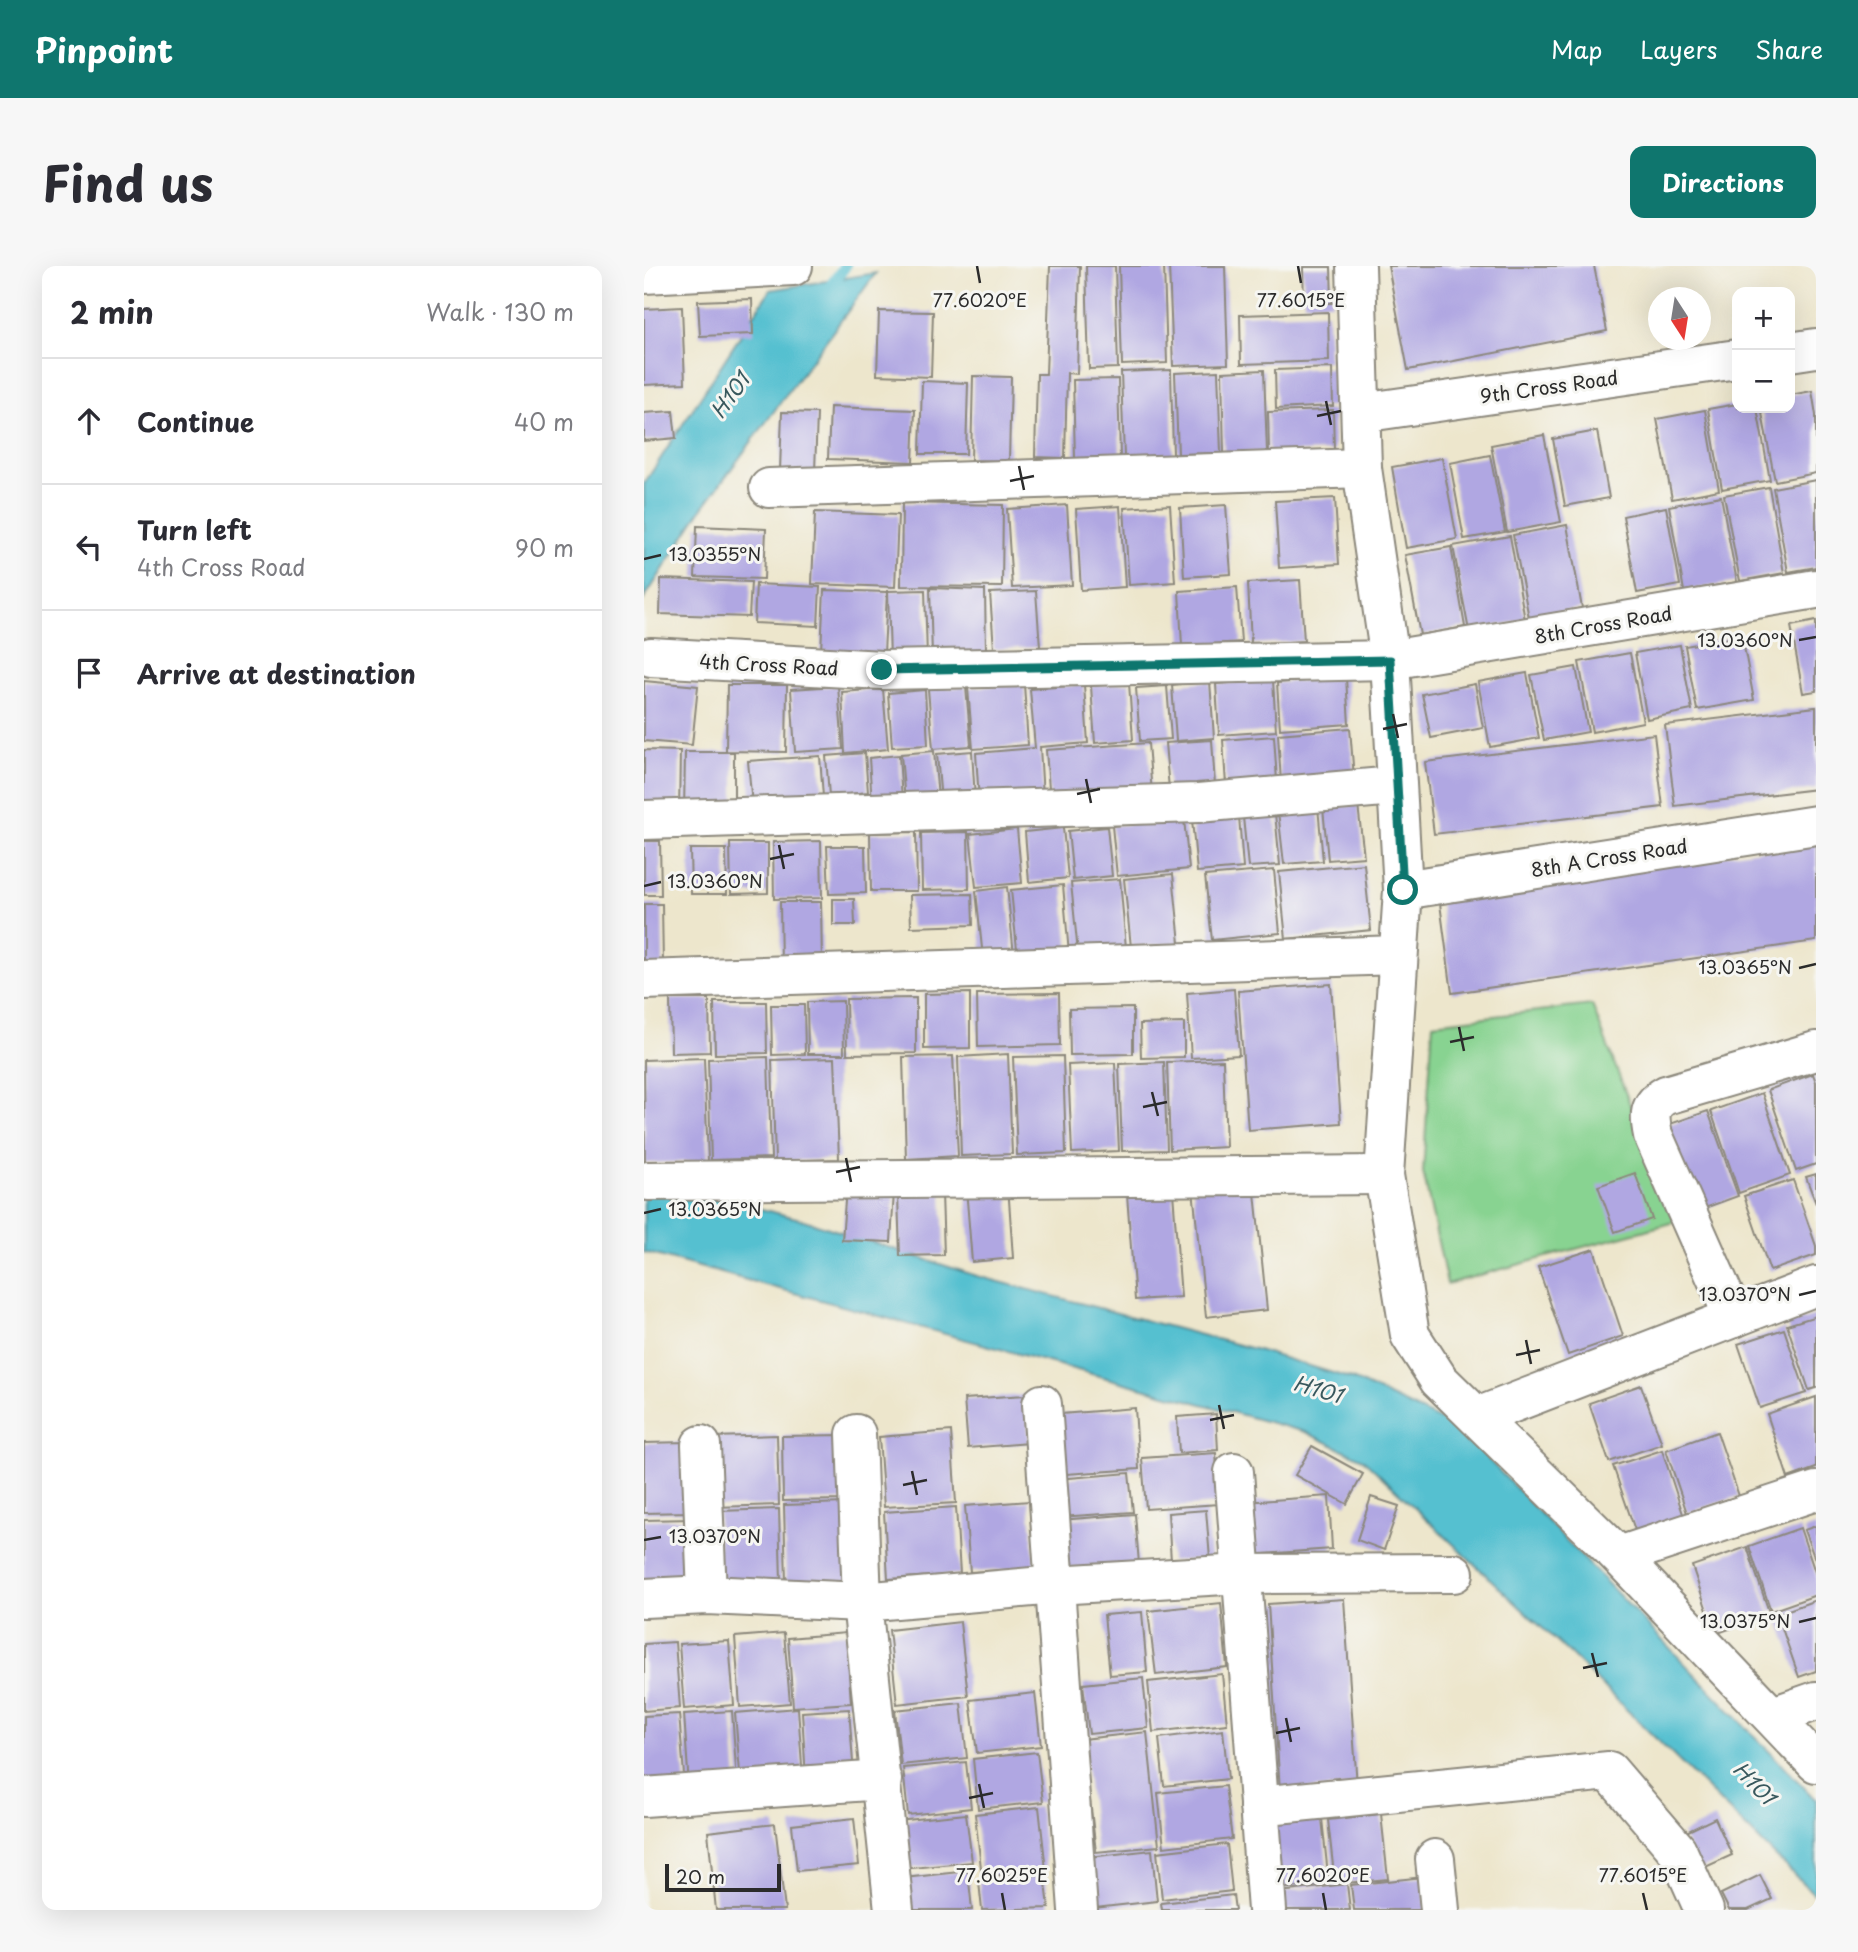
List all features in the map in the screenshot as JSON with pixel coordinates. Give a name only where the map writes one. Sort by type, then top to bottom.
[{"type":"street","points":[[644,274],[793,266]]},
{"type":"street","points":[[1356,266],[1362,468],[1390,660],[1395,786],[1403,890],[1384,1175],[1410,1335],[1439,1380],[1619,1556],[1816,1763]]},
{"type":"street","points":[[1795,351],[1816,348]]},
{"type":"street","name":"9th Cross Road","points":[[1362,413],[1732,360]]},
{"type":"street","points":[[769,488],[1362,468]]},
{"type":"street","name":"8th Cross Road","points":[[1390,660],[1816,589]]},
{"type":"street","name":"4th Cross Road","points":[[651,657],[882,670],[1390,660]]},
{"type":"street","points":[[644,820],[1198,803],[1395,786]]},
{"type":"street","name":"8th A Cross Road","points":[[1403,890],[1816,825]]},
{"type":"street","points":[[644,980],[1398,954]]},
{"type":"street","points":[[1734,1318],[1653,1135],[1650,1110],[1655,1101],[1666,1095],[1816,1051]]},
{"type":"street","points":[[648,1181],[1384,1175]]},
{"type":"street","points":[[1477,1417],[1816,1286]]},
{"type":"street","points":[[1042,1404],[1078,1910]]},
{"type":"street","points":[[856,1434],[862,1602],[894,1910]]},
{"type":"street","points":[[701,1445],[707,1595]]},
{"type":"street","points":[[1234,1472],[1267,1910]]},
{"type":"street","points":[[1619,1556],[1816,1491]]},
{"type":"street","points":[[644,1598],[707,1595],[862,1602],[1055,1585],[1242,1574],[1454,1573]]},
{"type":"street","points":[[1773,1716],[1816,1701]]},
{"type":"street","points":[[1259,1806],[1609,1772],[1677,1850],[1704,1910]]},
{"type":"street","points":[[644,1797],[881,1780]]},
{"type":"street","points":[[1435,1859],[1440,1910]]},
{"type":"green space","points":[[1592,1005],[1675,1222],[1447,1284],[1423,1172],[1433,1023]]},
{"type":"water","points":[[876,273],[701,510],[644,599],[644,484],[770,290]]},
{"type":"water","points":[[644,1186],[687,1190],[804,1220],[977,1276],[1254,1349],[1352,1379],[1459,1429],[1816,1800],[1816,1896],[1572,1656],[1363,1459],[1305,1432],[644,1252]]},
{"type":"building","points":[[1050,266],[1080,266],[1077,374],[1067,373],[1065,458],[1035,457],[1037,374],[1046,374]]},
{"type":"building","points":[[1086,266],[1115,266],[1118,368],[1089,369]]},
{"type":"building","points":[[1119,266],[1164,266],[1167,363],[1122,365]]},
{"type":"building","points":[[1169,266],[1225,266],[1228,364],[1173,366]]},
{"type":"building","points":[[1388,266],[1594,266],[1607,331],[1408,370]]},
{"type":"building","points":[[1303,267],[1331,267],[1332,303],[1304,303]]},
{"type":"building","points":[[752,299],[753,334],[700,336],[698,301]]},
{"type":"building","points":[[682,307],[685,383],[644,385],[644,309]]},
{"type":"building","points":[[879,311],[933,312],[931,377],[877,375]]},
{"type":"building","points":[[1328,312],[1329,361],[1241,364],[1240,315]]},
{"type":"building","points":[[1332,368],[1333,406],[1276,409],[1275,370]]},
{"type":"building","points":[[1171,370],[1173,455],[1124,457],[1121,372]]},
{"type":"building","points":[[1264,370],[1267,452],[1224,454],[1222,372]]},
{"type":"building","points":[[1218,371],[1221,453],[1178,454],[1175,373]]},
{"type":"building","points":[[973,376],[1011,377],[1009,461],[971,460]]},
{"type":"building","points":[[1118,379],[1120,457],[1075,458],[1073,380]]},
{"type":"building","points":[[922,381],[968,383],[966,454],[920,454]]},
{"type":"building","points":[[1812,391],[1816,415],[1816,473],[1775,481],[1762,413],[1795,413],[1795,394]]},
{"type":"building","points":[[1732,405],[1732,413],[1758,413],[1770,480],[1722,489],[1708,409]]},
{"type":"building","points":[[830,407],[915,410],[913,462],[828,459]]},
{"type":"building","points":[[1333,410],[1334,451],[1269,453],[1268,412]]},
{"type":"building","points":[[1705,410],[1719,490],[1672,499],[1657,419]]},
{"type":"building","points":[[673,411],[676,438],[644,441],[644,413]]},
{"type":"building","points":[[782,412],[817,413],[815,472],[780,471]]},
{"type":"building","points":[[1597,431],[1609,498],[1565,506],[1553,439]]},
{"type":"building","points":[[1544,435],[1561,522],[1507,532],[1491,445]]},
{"type":"building","points":[[1490,455],[1505,532],[1464,539],[1450,463]]},
{"type":"building","points":[[1442,458],[1457,539],[1406,548],[1392,467]]},
{"type":"building","points":[[1816,480],[1816,567],[1788,572],[1773,488]]},
{"type":"building","points":[[1769,487],[1784,573],[1740,581],[1724,495]]},
{"type":"building","points":[[1721,496],[1737,582],[1684,591],[1669,506]]},
{"type":"building","points":[[1335,498],[1339,564],[1279,568],[1275,501]]},
{"type":"building","points":[[902,503],[1003,505],[1002,587],[901,586]]},
{"type":"building","points":[[1067,505],[1072,585],[1012,588],[1007,509]]},
{"type":"building","points":[[1170,505],[1175,582],[1129,585],[1124,508]]},
{"type":"building","points":[[1226,505],[1231,574],[1184,577],[1180,508]]},
{"type":"building","points":[[1120,506],[1125,587],[1081,590],[1076,509]]},
{"type":"building","points":[[1666,507],[1680,585],[1637,593],[1623,516]]},
{"type":"building","points":[[815,512],[898,515],[895,587],[812,584]]},
{"type":"building","points":[[1567,525],[1582,608],[1529,618],[1513,535]]},
{"type":"building","points":[[697,526],[766,529],[764,579],[695,577]]},
{"type":"building","points":[[1510,536],[1525,620],[1469,631],[1453,546]]},
{"type":"building","points":[[1451,547],[1465,627],[1420,635],[1405,555]]},
{"type":"building","points":[[661,579],[751,582],[749,617],[660,614]]},
{"type":"building","points":[[1300,580],[1304,641],[1251,644],[1248,583]]},
{"type":"building","points":[[756,584],[820,587],[818,626],[754,623]]},
{"type":"building","points":[[1237,587],[1241,642],[1182,646],[1179,591]]},
{"type":"building","points":[[930,588],[985,590],[986,653],[932,655]]},
{"type":"building","points":[[824,590],[887,592],[884,654],[821,651]]},
{"type":"building","points":[[925,590],[927,658],[890,659],[888,591]]},
{"type":"building","points":[[1036,591],[1040,647],[994,649],[990,593]]},
{"type":"building","points":[[1816,621],[1816,691],[1803,693],[1791,626]]},
{"type":"building","points":[[1742,636],[1754,700],[1697,710],[1685,646]]},
{"type":"building","points":[[1680,645],[1692,710],[1647,719],[1635,653]]},
{"type":"building","points":[[1630,653],[1643,722],[1592,732],[1579,662]]},
{"type":"building","points":[[1576,667],[1588,732],[1544,740],[1531,675]]},
{"type":"building","points":[[1527,673],[1539,738],[1490,747],[1478,682]]},
{"type":"building","points":[[1346,678],[1349,724],[1280,729],[1277,683]]},
{"type":"building","points":[[1273,680],[1276,731],[1219,735],[1216,684]]},
{"type":"building","points":[[644,681],[698,686],[692,745],[644,741]]},
{"type":"building","points":[[1210,681],[1214,738],[1176,741],[1172,685]]},
{"type":"building","points":[[1129,683],[1133,740],[1095,743],[1091,686]]},
{"type":"building","points":[[1024,684],[1028,745],[973,749],[968,688]]},
{"type":"building","points":[[1475,684],[1483,728],[1431,738],[1422,694]]},
{"type":"building","points":[[727,685],[787,685],[786,752],[726,751]]},
{"type":"building","points":[[1084,685],[1088,743],[1040,747],[1043,797],[979,802],[976,753],[1035,748],[1030,689]]},
{"type":"building","points":[[838,686],[843,749],[795,752],[791,689]]},
{"type":"building","points":[[1167,686],[1171,739],[1140,741],[1136,688]]},
{"type":"building","points":[[966,687],[971,746],[933,749],[928,689]]},
{"type":"building","points":[[883,689],[888,749],[845,753],[842,692]]},
{"type":"building","points":[[925,690],[928,745],[892,747],[888,693]]},
{"type":"building","points":[[1816,707],[1816,789],[1675,806],[1665,725]]},
{"type":"building","points":[[1350,728],[1354,778],[1281,783],[1278,734]]},
{"type":"building","points":[[1654,734],[1663,807],[1434,834],[1425,762]]},
{"type":"building","points":[[1274,736],[1277,781],[1226,785],[1223,740]]},
{"type":"building","points":[[1212,740],[1215,785],[1169,789],[1165,743]]},
{"type":"building","points":[[1148,743],[1152,794],[1050,801],[1046,750]]},
{"type":"building","points":[[644,750],[680,751],[679,814],[644,813]]},
{"type":"building","points":[[934,751],[938,799],[905,802],[901,754]]},
{"type":"building","points":[[972,751],[975,799],[941,802],[937,754]]},
{"type":"building","points":[[685,752],[734,752],[734,812],[684,813]]},
{"type":"building","points":[[865,753],[868,792],[829,796],[826,756]]},
{"type":"building","points":[[899,755],[902,800],[872,803],[869,758]]},
{"type":"building","points":[[820,756],[824,810],[753,816],[748,761]]},
{"type":"building","points":[[1358,805],[1364,857],[1328,860],[1323,808]]},
{"type":"building","points":[[1318,807],[1323,861],[1284,864],[1278,811]]},
{"type":"building","points":[[1275,813],[1280,865],[1248,867],[1243,817]]},
{"type":"building","points":[[1239,816],[1243,868],[1197,872],[1192,820]]},
{"type":"building","points":[[1184,819],[1189,869],[1117,876],[1112,826]]},
{"type":"building","points":[[1107,827],[1112,876],[1073,880],[1068,831]]},
{"type":"building","points":[[1063,828],[1068,878],[1029,882],[1025,832]]},
{"type":"building","points":[[1017,829],[1022,883],[976,887],[970,834]]},
{"type":"building","points":[[916,832],[917,891],[871,891],[870,833]]},
{"type":"building","points":[[968,832],[969,889],[922,890],[921,833]]},
{"type":"building","points":[[644,841],[660,841],[661,895],[644,895]]},
{"type":"building","points":[[821,841],[822,898],[774,899],[773,842]]},
{"type":"building","points":[[1816,842],[1816,941],[1452,993],[1439,896]]},
{"type":"building","points":[[730,843],[768,843],[768,893],[731,894]]},
{"type":"building","points":[[827,846],[865,846],[866,893],[829,894]]},
{"type":"building","points":[[690,849],[726,849],[727,894],[691,894]]},
{"type":"building","points":[[1364,864],[1371,930],[1286,939],[1279,872]]},
{"type":"building","points":[[1274,870],[1280,933],[1212,940],[1205,876]]},
{"type":"building","points":[[1173,874],[1180,943],[1131,947],[1124,879]]},
{"type":"building","points":[[1120,879],[1126,948],[1078,953],[1071,883]]},
{"type":"building","points":[[1063,885],[1069,954],[1018,959],[1011,890]]},
{"type":"building","points":[[1007,887],[1014,955],[983,958],[976,891]]},
{"type":"building","points":[[972,894],[973,925],[911,927],[910,895]]},
{"type":"building","points":[[833,899],[854,899],[855,925],[833,925]]},
{"type":"building","points":[[780,902],[821,902],[822,966],[781,967]]},
{"type":"building","points":[[644,904],[662,904],[663,966],[644,967]]},
{"type":"building","points":[[1331,984],[1341,1123],[1248,1130],[1238,991]]},
{"type":"building","points":[[1234,989],[1239,1055],[1191,1058],[1187,993]]},
{"type":"building","points":[[970,993],[970,1048],[924,1049],[924,994]]},
{"type":"building","points":[[1059,993],[1060,1045],[978,1047],[977,994]]},
{"type":"building","points":[[916,998],[916,1053],[847,1054],[846,999]]},
{"type":"building","points":[[670,999],[709,999],[710,1052],[671,1053]]},
{"type":"building","points":[[843,1001],[844,1054],[808,1054],[807,1002]]},
{"type":"building","points":[[714,1002],[766,1002],[767,1053],[715,1054]]},
{"type":"building","points":[[771,1005],[804,1005],[805,1054],[772,1055]]},
{"type":"building","points":[[1133,1008],[1133,1054],[1070,1055],[1069,1009]]},
{"type":"building","points":[[1184,1023],[1184,1057],[1141,1058],[1140,1024]]},
{"type":"building","points":[[1008,1054],[1012,1154],[961,1156],[958,1057]]},
{"type":"building","points":[[953,1056],[958,1156],[906,1159],[903,1057]]},
{"type":"building","points":[[1063,1056],[1066,1153],[1017,1155],[1013,1057]]},
{"type":"building","points":[[768,1057],[771,1158],[711,1160],[708,1059]]},
{"type":"building","points":[[704,1058],[708,1161],[645,1163],[644,1060]]},
{"type":"building","points":[[835,1058],[839,1159],[775,1161],[772,1060]]},
{"type":"building","points":[[1223,1060],[1226,1147],[1170,1150],[1167,1062]]},
{"type":"building","points":[[1164,1062],[1167,1150],[1122,1151],[1119,1064]]},
{"type":"building","points":[[1115,1063],[1119,1151],[1072,1153],[1068,1065]]},
{"type":"building","points":[[1813,1074],[1816,1082],[1816,1164],[1796,1171],[1768,1090]]},
{"type":"building","points":[[1762,1093],[1790,1175],[1739,1193],[1711,1111]]},
{"type":"building","points":[[1708,1111],[1738,1196],[1694,1212],[1664,1126]]},
{"type":"building","points":[[1635,1173],[1652,1219],[1615,1232],[1598,1186]]},
{"type":"building","points":[[1816,1174],[1816,1204],[1806,1177]]},
{"type":"building","points":[[1793,1180],[1816,1246],[1816,1255],[1770,1271],[1744,1196]]},
{"type":"building","points":[[1254,1183],[1267,1310],[1206,1317],[1193,1189]]},
{"type":"building","points":[[1008,1185],[1013,1258],[972,1262],[966,1188]]},
{"type":"building","points":[[846,1188],[894,1191],[891,1242],[842,1240]]},
{"type":"building","points":[[1173,1192],[1181,1297],[1135,1300],[1127,1195]]},
{"type":"building","points":[[942,1193],[944,1255],[900,1256],[898,1195]]},
{"type":"building","points":[[1594,1249],[1623,1336],[1568,1355],[1538,1267]]},
{"type":"building","points":[[1816,1316],[1816,1388],[1809,1390],[1787,1325]]},
{"type":"building","points":[[1784,1329],[1806,1393],[1760,1408],[1738,1344]]},
{"type":"building","points":[[1641,1385],[1662,1444],[1609,1462],[1589,1403]]},
{"type":"building","points":[[1026,1395],[1029,1443],[968,1448],[964,1399]]},
{"type":"building","points":[[1816,1397],[1816,1468],[1788,1478],[1767,1414]]},
{"type":"building","points":[[1135,1408],[1139,1469],[1066,1474],[1061,1414]]},
{"type":"building","points":[[1216,1414],[1218,1450],[1179,1453],[1177,1417]]},
{"type":"building","points":[[951,1431],[956,1503],[884,1507],[879,1437]]},
{"type":"building","points":[[1717,1432],[1739,1496],[1687,1513],[1666,1450]]},
{"type":"building","points":[[777,1435],[779,1505],[715,1507],[713,1437]]},
{"type":"building","points":[[844,1435],[846,1500],[783,1501],[782,1436]]},
{"type":"building","points":[[688,1442],[690,1512],[644,1513],[644,1443]]},
{"type":"building","points":[[1312,1446],[1363,1474],[1347,1504],[1295,1475]]},
{"type":"building","points":[[1662,1450],[1684,1517],[1636,1533],[1613,1466]]},
{"type":"building","points":[[1216,1453],[1219,1504],[1146,1509],[1142,1458]]},
{"type":"building","points":[[1129,1473],[1133,1512],[1059,1517],[1057,1479]]},
{"type":"building","points":[[1329,1496],[1332,1549],[1249,1555],[1245,1502]]},
{"type":"building","points":[[1371,1497],[1399,1506],[1384,1550],[1357,1540]]},
{"type":"building","points":[[1029,1501],[1035,1568],[970,1572],[965,1506]]},
{"type":"building","points":[[846,1503],[848,1582],[786,1583],[784,1505]]},
{"type":"building","points":[[956,1507],[960,1574],[888,1579],[884,1512]]},
{"type":"building","points":[[779,1509],[781,1582],[719,1583],[718,1511]]},
{"type":"building","points":[[1206,1510],[1210,1559],[1171,1561],[1168,1513]]},
{"type":"building","points":[[1135,1514],[1139,1564],[1064,1569],[1060,1520]]},
{"type":"building","points":[[693,1519],[695,1589],[644,1591],[644,1520]]},
{"type":"building","points":[[1816,1526],[1816,1562],[1804,1530]]},
{"type":"building","points":[[1800,1528],[1816,1575],[1816,1595],[1771,1611],[1749,1546]]},
{"type":"building","points":[[1747,1547],[1770,1615],[1715,1634],[1692,1566]]},
{"type":"building","points":[[1344,1599],[1357,1786],[1280,1791],[1268,1604]]},
{"type":"building","points":[[1816,1600],[1816,1671],[1799,1677],[1777,1614]]},
{"type":"building","points":[[1221,1603],[1227,1667],[1156,1675],[1148,1611]]},
{"type":"building","points":[[1142,1612],[1147,1672],[1110,1675],[1104,1615]]},
{"type":"building","points":[[960,1622],[968,1696],[897,1704],[889,1630]]},
{"type":"building","points":[[784,1633],[790,1703],[740,1707],[735,1637]]},
{"type":"building","points":[[846,1633],[851,1703],[793,1707],[788,1638]]},
{"type":"building","points":[[729,1641],[734,1705],[684,1709],[679,1644]]},
{"type":"building","points":[[675,1642],[680,1708],[644,1711],[644,1644]]},
{"type":"building","points":[[1222,1674],[1227,1724],[1153,1732],[1148,1682]]},
{"type":"building","points":[[1143,1678],[1148,1728],[1089,1734],[1083,1684]]},
{"type":"building","points":[[1035,1693],[1041,1746],[977,1753],[970,1700]]},
{"type":"building","points":[[961,1703],[967,1758],[901,1765],[895,1710]]},
{"type":"building","points":[[798,1708],[803,1780],[741,1785],[735,1713]]},
{"type":"building","points":[[849,1709],[854,1776],[806,1779],[802,1712]]},
{"type":"building","points":[[732,1711],[737,1783],[689,1787],[684,1714]]},
{"type":"building","points":[[679,1714],[685,1787],[644,1791],[644,1716]]},
{"type":"building","points":[[1223,1730],[1228,1779],[1164,1786],[1159,1738]]},
{"type":"building","points":[[1147,1732],[1159,1846],[1096,1852],[1083,1739]]},
{"type":"building","points":[[1037,1752],[1043,1802],[978,1809],[973,1759]]},
{"type":"building","points":[[966,1762],[971,1808],[908,1815],[903,1768]]},
{"type":"building","points":[[1225,1786],[1232,1839],[1164,1847],[1158,1793]]},
{"type":"building","points":[[1039,1807],[1046,1870],[982,1877],[975,1814]]},
{"type":"building","points":[[966,1814],[972,1862],[903,1869],[897,1821]]},
{"type":"building","points":[[1381,1814],[1388,1879],[1335,1884],[1328,1820]]},
{"type":"building","points":[[854,1818],[859,1865],[797,1871],[792,1825]]},
{"type":"building","points":[[1715,1818],[1732,1855],[1699,1870],[1682,1834]]},
{"type":"building","points":[[1322,1819],[1329,1884],[1279,1889],[1272,1824]]},
{"type":"building","points":[[775,1824],[785,1910],[716,1910],[708,1832]]},
{"type":"building","points":[[1227,1844],[1232,1891],[1162,1899],[1157,1852]]},
{"type":"building","points":[[1152,1850],[1157,1901],[1095,1908],[1089,1857]]},
{"type":"building","points":[[968,1871],[972,1910],[907,1910],[904,1878]]},
{"type":"building","points":[[1045,1874],[1049,1908],[982,1910],[979,1882]]},
{"type":"building","points":[[1760,1875],[1772,1899],[1748,1910],[1729,1910],[1721,1894]]},
{"type":"building","points":[[1423,1877],[1426,1910],[1354,1910],[1351,1885]]},
{"type":"building","points":[[1347,1884],[1350,1910],[1282,1910],[1280,1892]]},
{"type":"building","points":[[1233,1895],[1235,1910],[1162,1910],[1161,1903]]},
{"type":"waterway","name":"H101","points":[[827,291],[845,266]]},
{"type":"route","points":[[882,670],[1390,660],[1395,786],[1403,890]]}]
